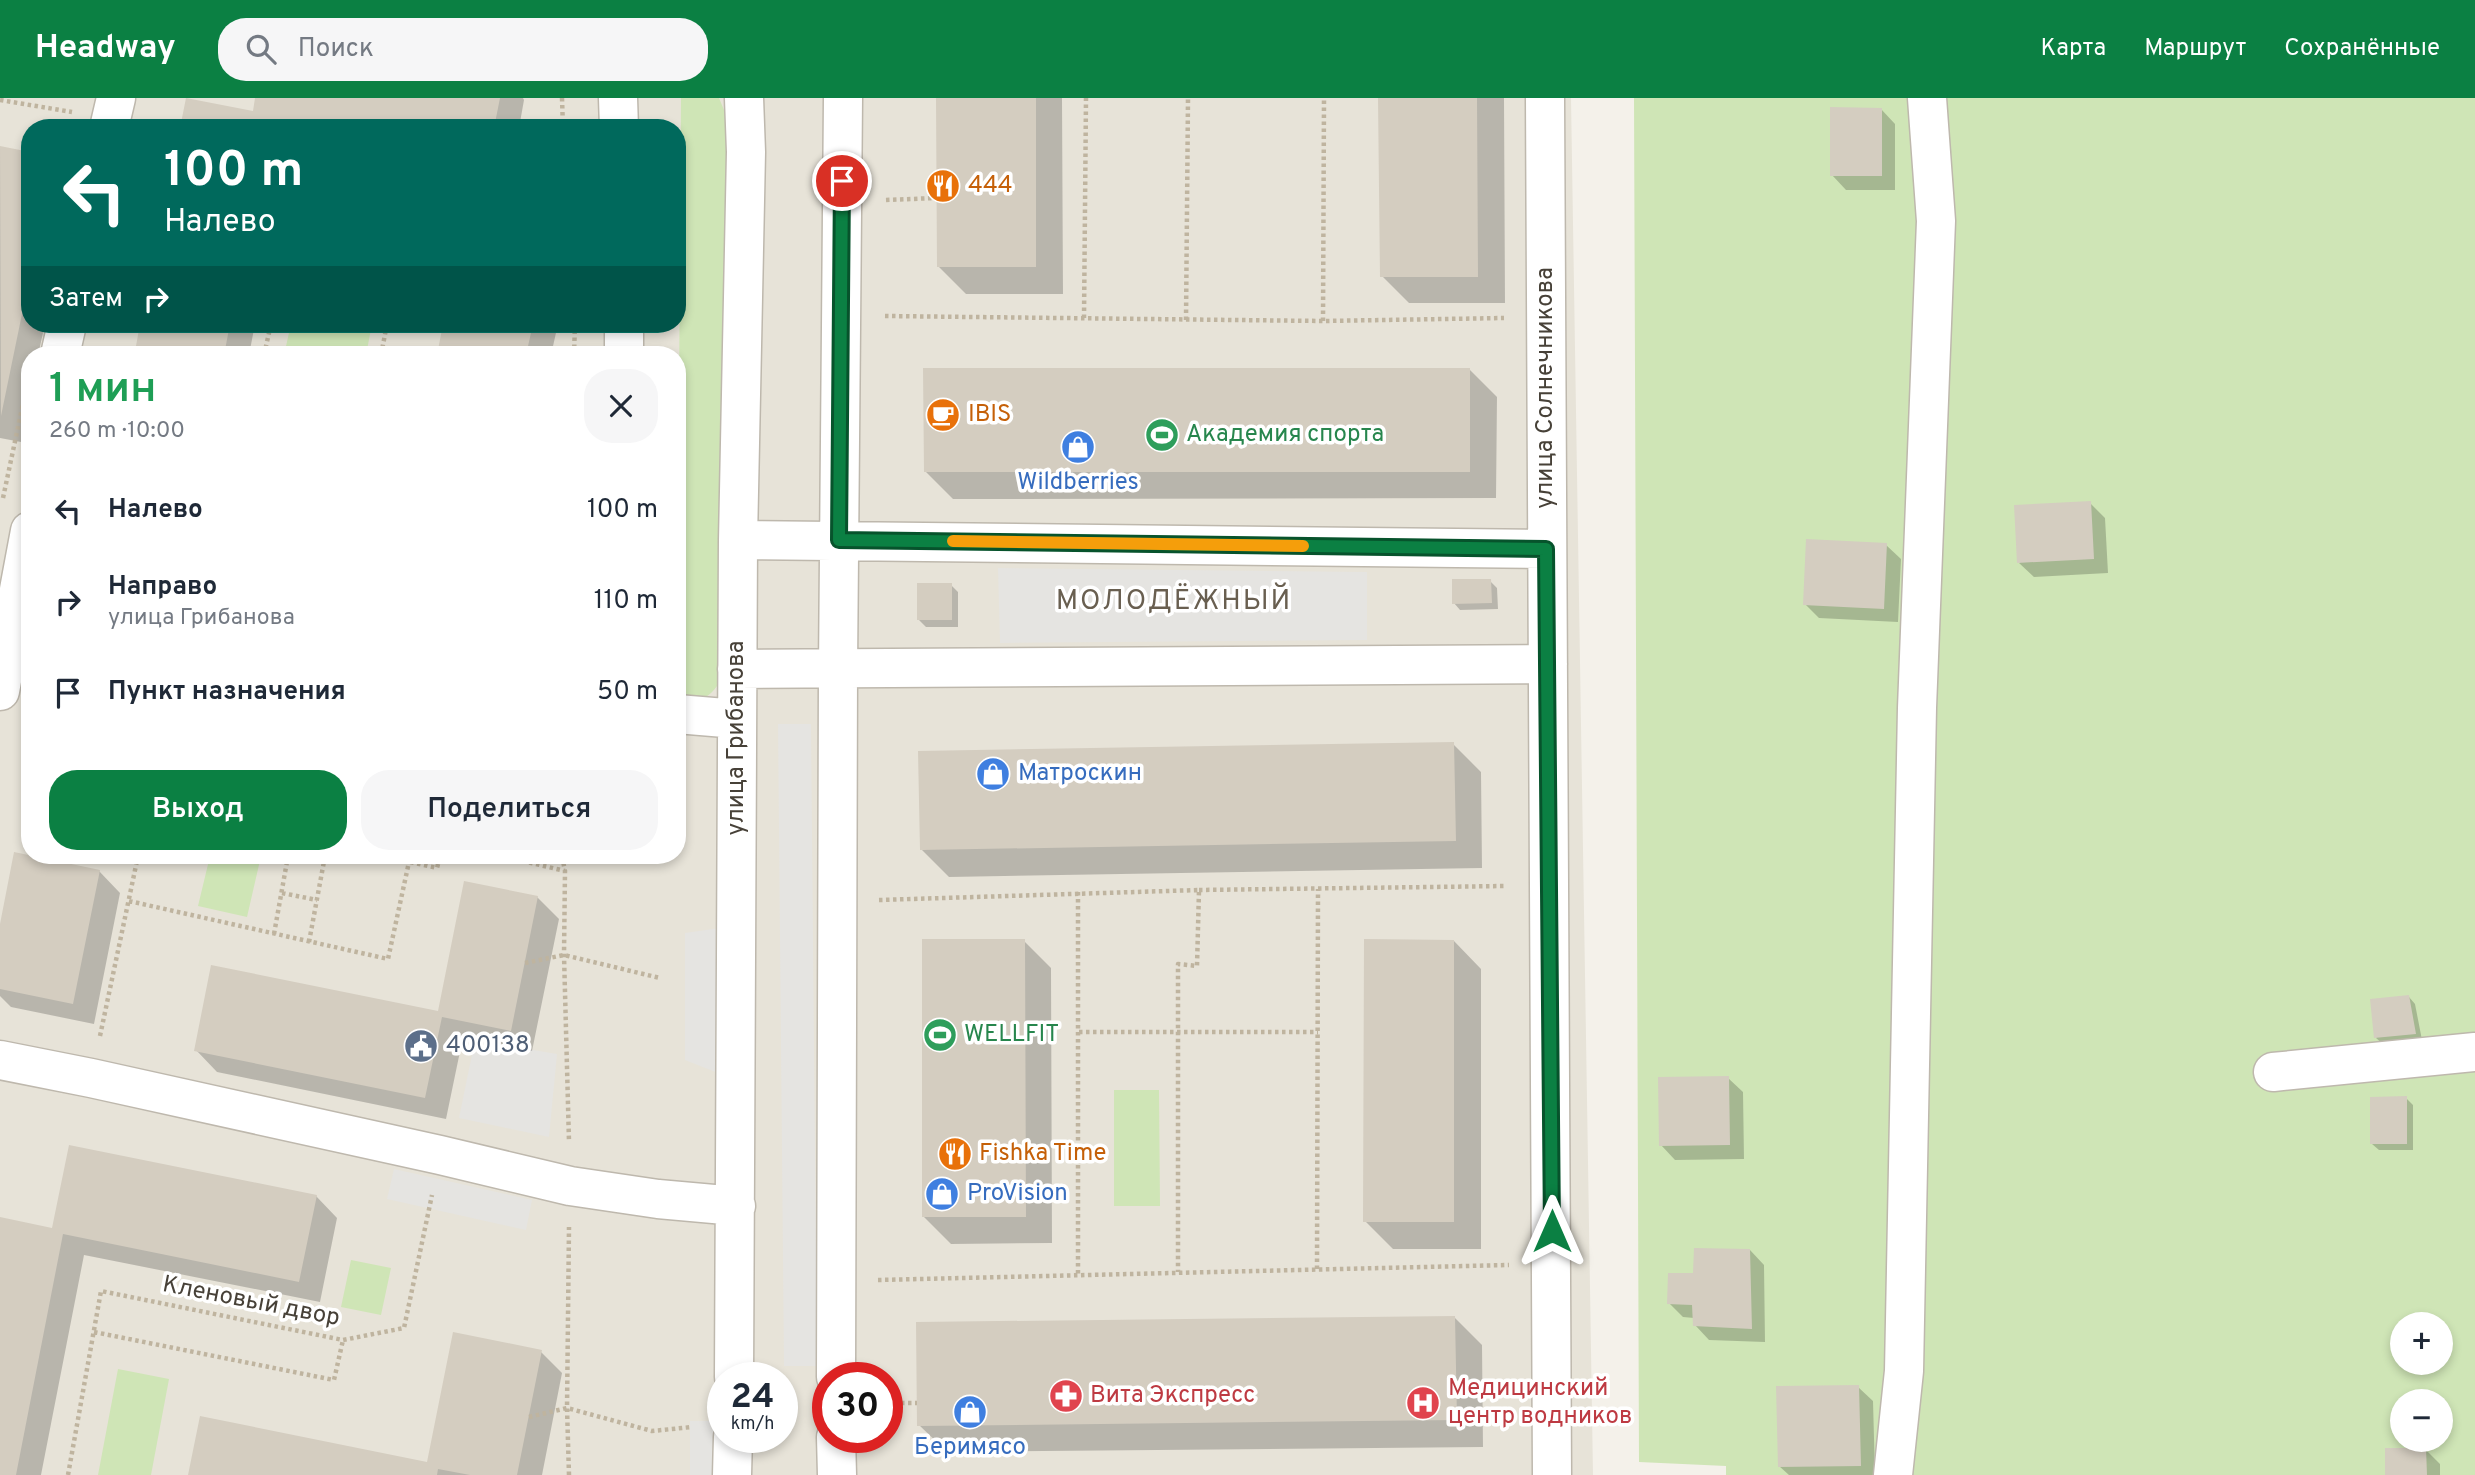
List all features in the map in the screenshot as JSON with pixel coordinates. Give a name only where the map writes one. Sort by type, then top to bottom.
[{"type":"street","points":[[111,119],[116,98]]},
{"type":"street","points":[[618,98],[619,119]]},
{"type":"street","name":"улица Грибанова","points":[[734,1362],[738,540],[746,152],[744,98]]},
{"type":"street","points":[[836,1362],[843,98]]},
{"type":"street","name":"улица Солнечникова","points":[[1545,98],[1552,1475]]},
{"type":"street","points":[[1893,1475],[1904,1371],[1917,708],[1936,221],[1927,98]]},
{"type":"street","points":[[738,540],[1546,549]]},
{"type":"street","points":[[0,691],[17,573]]},
{"type":"street","points":[[737,670],[1548,664]]},
{"type":"street","points":[[686,714],[737,719]]},
{"type":"street","points":[[2273,1072],[2475,1052]]},
{"type":"street","points":[[0,1060],[440,1155],[570,1186],[658,1199],[736,1206]]},
{"type":"street","points":[[724,1453],[732,1475]]},
{"type":"street","points":[[836,1453],[837,1475]]},
{"type":"path","points":[[562,98],[563,119]]},
{"type":"path","points":[[1084,318],[1086,98]]},
{"type":"path","points":[[1186,320],[1188,98]]},
{"type":"path","points":[[1323,321],[1324,98]]},
{"type":"path","points":[[0,100],[73,113]]},
{"type":"path","points":[[886,200],[936,198]]},
{"type":"path","points":[[886,316],[1323,321],[1546,318]]},
{"type":"path","points":[[0,510],[21,413]]},
{"type":"path","points":[[91,1078],[136,864]]},
{"type":"path","points":[[274,934],[287,864]]},
{"type":"path","points":[[309,942],[324,864]]},
{"type":"path","points":[[129,901],[388,959],[409,864]]},
{"type":"path","points":[[418,864],[437,868],[438,864]]},
{"type":"path","points":[[534,864],[565,872]]},
{"type":"path","points":[[564,864],[564,955]]},
{"type":"path","points":[[868,900],[1078,892],[1517,886]]},
{"type":"path","points":[[1317,1269],[1318,889]]},
{"type":"path","points":[[1178,1272],[1178,964],[1198,966],[1199,890]]},
{"type":"path","points":[[282,892],[317,900]]},
{"type":"path","points":[[1078,892],[1078,1275]]},
{"type":"path","points":[[525,963],[564,955],[660,978]]},
{"type":"path","points":[[1079,1032],[1318,1032]]},
{"type":"path","name":"Кленовый двор","points":[[68,1475],[101,1291],[343,1340],[404,1328],[440,1155]]},
{"type":"path","points":[[873,1280],[1521,1265]]},
{"type":"path","points":[[94,1332],[334,1380],[343,1340]]},
{"type":"path","points":[[903,1403],[917,1403]]},
{"type":"path","points":[[529,1417],[567,1408],[652,1430],[707,1431]]},
{"type":"shaded area","points":[[0,98],[1571,98],[1593,1475],[0,1475]]},
{"type":"shaded area","points":[[998,568],[1367,572],[1367,640],[1000,643]]},
{"type":"shaded area","points":[[778,724],[811,724],[817,1362],[812,1362],[812,1366],[798,1366],[798,1362],[784,1362]]},
{"type":"shaded area","points":[[720,928],[718,1073],[685,1060],[685,933]]},
{"type":"shaded area","points":[[475,1040],[557,1054],[549,1137],[459,1118]]},
{"type":"shaded area","points":[[394,1169],[532,1200],[526,1230],[387,1199]]},
{"type":"shaded area","points":[[690,1421],[707,1421],[707,1453],[721,1453],[721,1475],[690,1475]]},
{"type":"green space","points":[[681,98],[719,98],[729,122],[721,680],[708,696],[697,700],[686,699],[686,346],[679,346],[679,333],[686,333],[686,119],[681,119]]},
{"type":"green space","points":[[1634,98],[2475,98],[2475,1475],[1726,1475],[1726,1466],[1639,1462]]},
{"type":"green space","points":[[289,333],[370,333],[368,346],[286,346]]},
{"type":"green space","points":[[208,864],[259,864],[247,917],[198,906]]},
{"type":"green space","points":[[1114,1090],[1159,1090],[1160,1206],[1114,1206]]},
{"type":"green space","points":[[351,1260],[391,1268],[381,1315],[341,1307]]},
{"type":"green space","points":[[118,1369],[169,1379],[151,1475],[98,1475]]},
{"type":"building","points":[[186,98],[253,111],[255,98],[500,98],[496,119],[182,119]]},
{"type":"building","points":[[936,98],[1036,98],[1036,267],[937,267]]},
{"type":"building","points":[[1378,98],[1477,98],[1478,277],[1380,277]]},
{"type":"building","points":[[1830,107],[1882,108],[1882,176],[1830,176]]},
{"type":"building","points":[[0,146],[21,150],[21,319],[1,416]]},
{"type":"building","points":[[138,333],[228,333],[226,346],[136,346]]},
{"type":"building","points":[[441,333],[531,333],[528,346],[439,346]]},
{"type":"building","points":[[923,368],[1470,368],[1470,472],[924,472]]},
{"type":"building","points":[[2091,501],[2094,559],[2017,563],[2014,505]]},
{"type":"building","points":[[1806,539],[1887,543],[1884,609],[1803,605]]},
{"type":"building","points":[[1452,579],[1491,579],[1492,603],[1452,604]]},
{"type":"building","points":[[917,583],[952,583],[952,620],[917,620]]},
{"type":"building","points":[[1454,742],[1456,841],[920,850],[918,751]]},
{"type":"building","points":[[14,852],[21,853],[21,864],[71,864],[100,870],[73,1004],[0,989],[0,924]]},
{"type":"building","points":[[464,881],[538,896],[511,1031],[442,1017],[425,1098],[194,1051],[211,965],[438,1011]]},
{"type":"building","points":[[922,939],[1025,939],[1026,1217],[922,1217]]},
{"type":"building","points":[[1364,939],[1454,940],[1454,1222],[1363,1222]]},
{"type":"building","points":[[2409,995],[2416,1034],[2374,1038],[2370,999]]},
{"type":"building","points":[[1729,1076],[1730,1145],[1659,1146],[1658,1077]]},
{"type":"building","points":[[2407,1096],[2407,1144],[2370,1144],[2370,1097]]},
{"type":"building","points":[[69,1145],[317,1195],[299,1282],[63,1234],[16,1475],[0,1475],[0,1217],[52,1228]]},
{"type":"building","points":[[1694,1248],[1750,1249],[1752,1329],[1693,1326],[1692,1305],[1667,1304],[1668,1273],[1693,1273]]},
{"type":"building","points":[[1455,1316],[1457,1420],[917,1426],[916,1322]]},
{"type":"building","points":[[453,1332],[542,1350],[517,1475],[470,1475],[438,1469],[437,1475],[188,1475],[200,1416],[427,1462]]},
{"type":"building","points":[[1859,1385],[1861,1466],[1778,1467],[1776,1386]]},
{"type":"building","points":[[2385,1448],[2390,1448],[2390,1452],[2426,1452],[2427,1475],[2385,1475]]},
{"type":"slow traffic","points":[[953,541],[1303,546]]},
{"type":"place","name":"444","points":[[943,186]]},
{"type":"place","name":"IBIS","points":[[943,415]]},
{"type":"place","name":"Академия спорта","points":[[1162,435]]},
{"type":"place","name":"Wildberries","points":[[1078,447]]},
{"type":"place","name":"Матроскин","points":[[993,774]]},
{"type":"place","name":"WELLFIT","points":[[940,1035]]},
{"type":"place","name":"400138","points":[[421,1046]]},
{"type":"place","name":"Fishka Time","points":[[955,1154]]},
{"type":"place","name":"ProVision","points":[[942,1194]]},
{"type":"place","name":"Вита Экспресс","points":[[1066,1396]]},
{"type":"place","name":"Медицинский центр водников","points":[[1423,1403]]},
{"type":"place","name":"Беримясо","points":[[970,1412]]},
{"type":"district","name":"МОЛОДЁЖНЫЙ","points":[[1174,602]]},
{"type":"route","points":[[842,181],[839,540],[1546,549],[1552,1231]]}]
